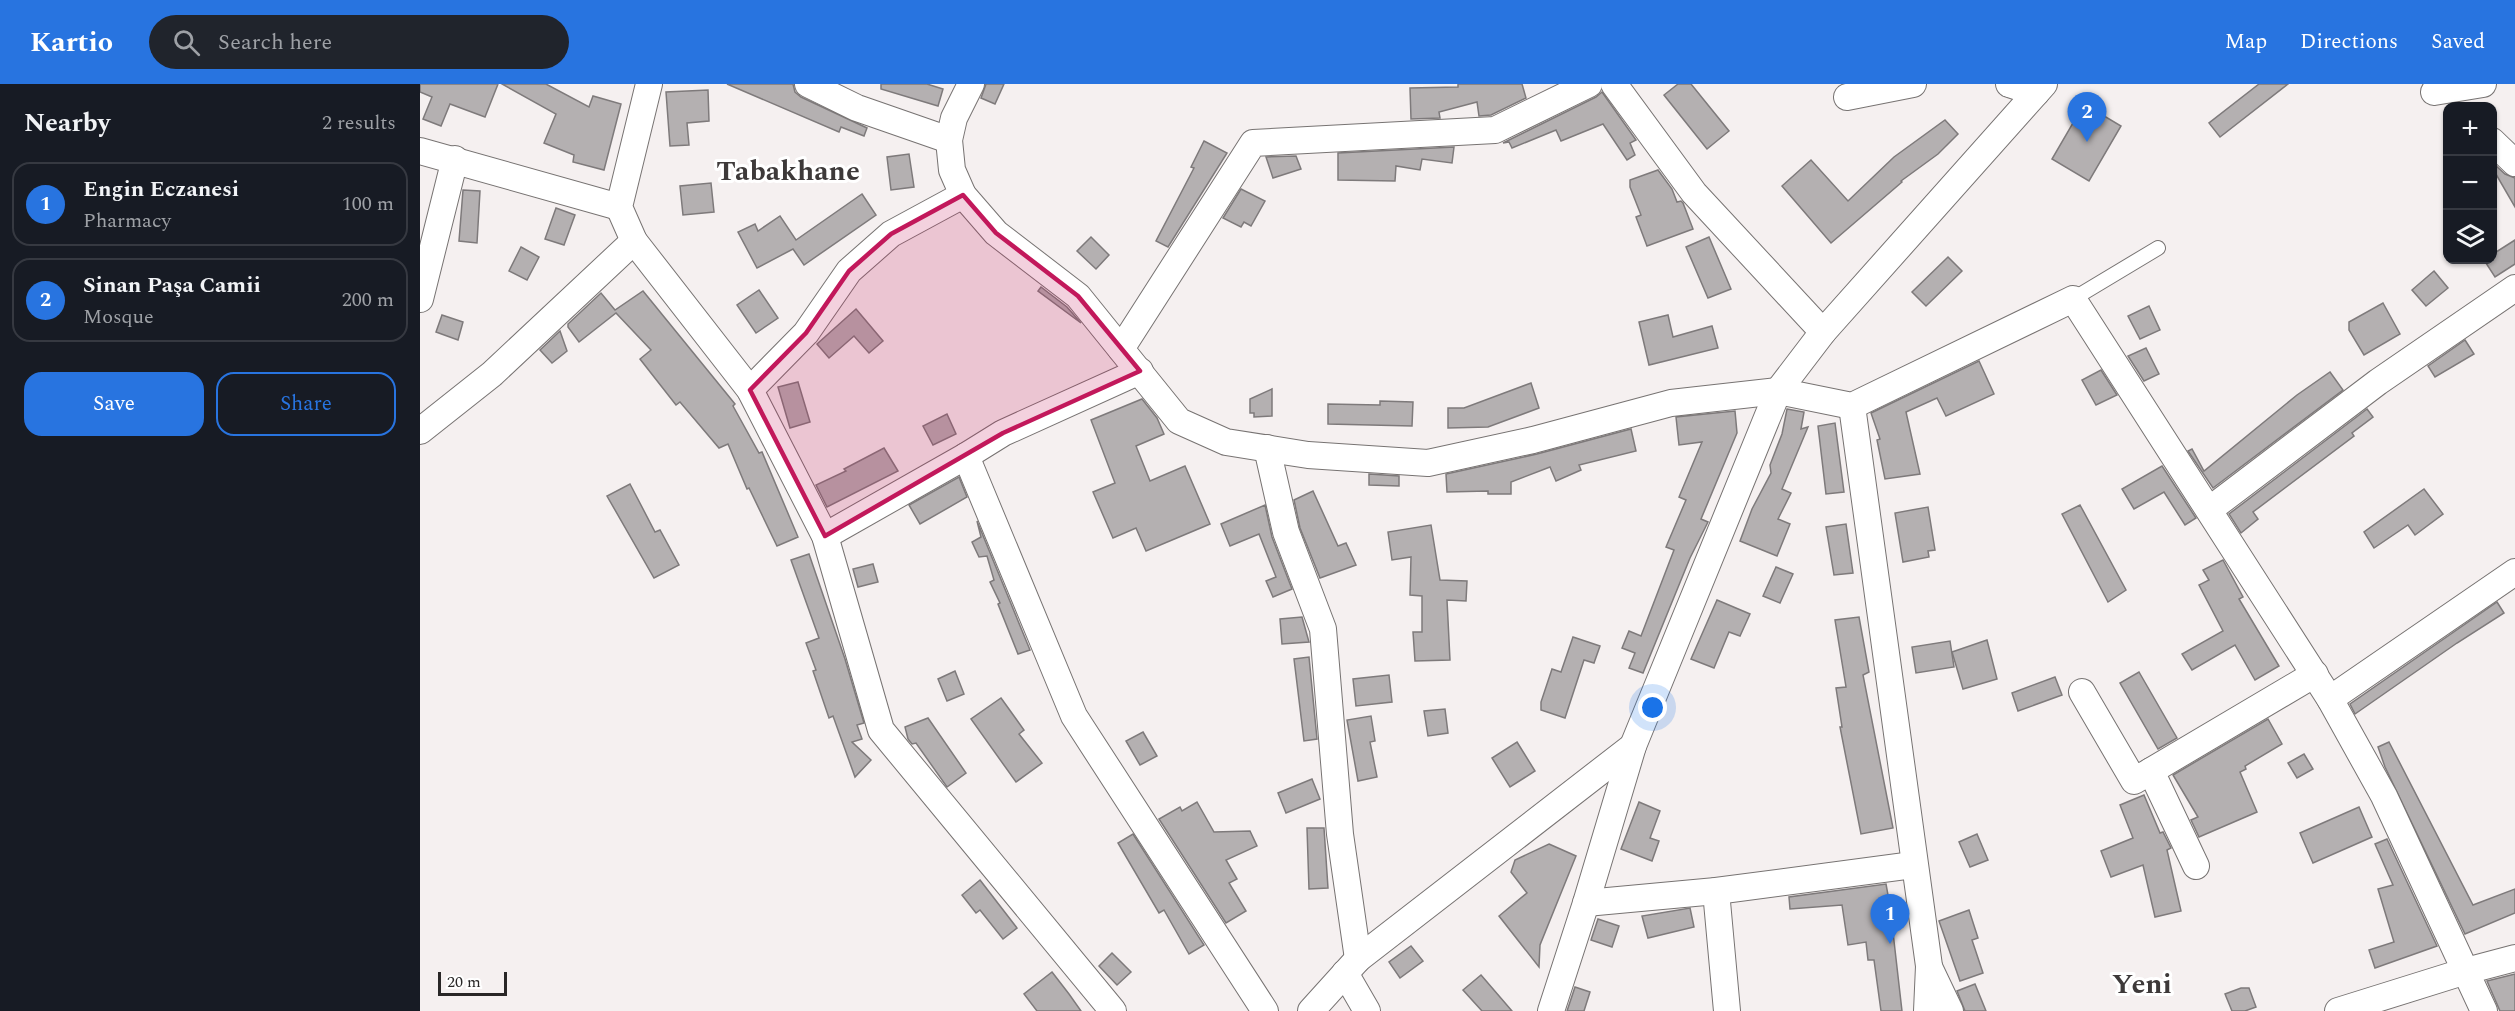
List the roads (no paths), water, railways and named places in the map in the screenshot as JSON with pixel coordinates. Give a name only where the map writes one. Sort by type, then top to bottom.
[{"type":"street","points":[[808,84],[857,108],[949,140]]},
{"type":"street","points":[[971,84],[954,118],[949,140],[952,170],[963,195],[996,233],[1078,296],[1179,421],[1226,442],[1308,455],[1428,463],[1533,440],[1671,403],[1778,391],[1852,406],[2073,299],[2330,699],[2384,796],[2484,1011]]},
{"type":"street","points":[[1121,349],[1253,143],[1495,130],[1589,84]]},
{"type":"street","points":[[1614,84],[1694,193],[1823,332]]},
{"type":"street","points":[[1847,98],[1913,84]]},
{"type":"street","points":[[2009,84],[2040,88]]},
{"type":"street","points":[[2437,94],[2483,84]]},
{"type":"street","points":[[643,86],[619,207],[634,241],[750,390],[825,536],[881,730],[1113,1011]]},
{"type":"street","points":[[1551,1011],[1633,746],[1778,391],[1823,332],[2040,88]]},
{"type":"street","points":[[2497,145],[2515,163]]},
{"type":"street","points":[[420,151],[619,207]]},
{"type":"street","points":[[420,299],[455,159]]},
{"type":"street","points":[[750,390],[806,333],[849,271],[891,234],[963,195]]},
{"type":"street","points":[[420,431],[492,374],[634,241]]},
{"type":"street","points":[[2209,510],[2378,382],[2515,288]]},
{"type":"street","points":[[825,536],[1003,433],[1140,371]]},
{"type":"street","points":[[1852,406],[1913,865],[1929,966],[1927,1011]]},
{"type":"street","points":[[1267,448],[1286,532],[1323,629],[1352,966],[1367,1011]]},
{"type":"street","points":[[966,456],[1074,716],[1265,1011]]},
{"type":"street","points":[[2330,699],[2515,572]]},
{"type":"street","points":[[2082,692],[2134,781],[2315,674]]},
{"type":"street","points":[[1311,1011],[1352,966],[1633,746]]},
{"type":"street","points":[[2151,771],[2196,866]]},
{"type":"street","points":[[1586,903],[1716,891],[1913,865]]},
{"type":"street","points":[[1716,891],[1727,1011]]},
{"type":"street","points":[[2338,1011],[2515,958]]},
{"type":"street","points":[[1929,966],[1950,1011]]},
{"type":"lane","points":[[2073,299],[2158,249]]},
{"type":"place","name":"Sinan Paşa Camii","points":[[2087,142]]},
{"type":"place","name":"Engin Eczanesi","points":[[1890,944]]},
{"type":"district","name":"Tabakhane","points":[[788,170]]},
{"type":"district","name":"Yeni","points":[[2142,983]]}]
